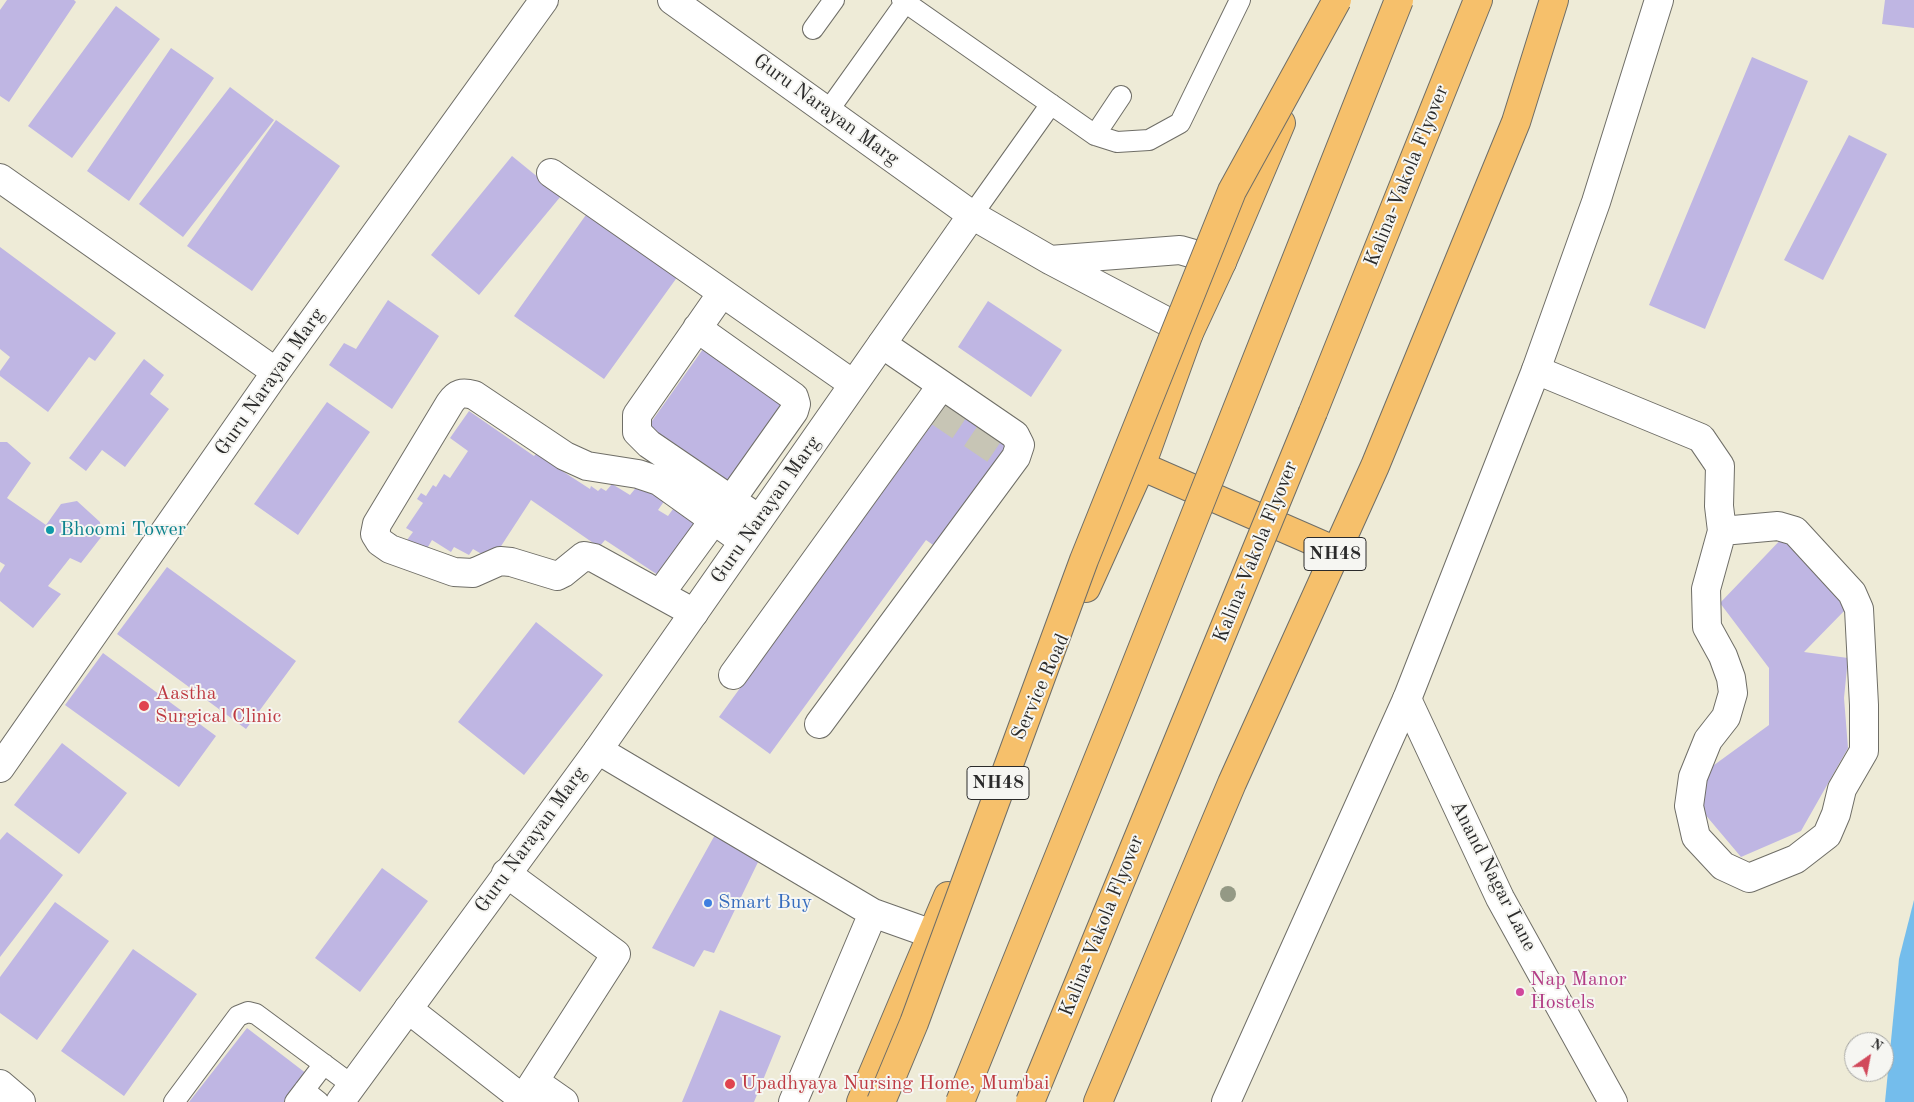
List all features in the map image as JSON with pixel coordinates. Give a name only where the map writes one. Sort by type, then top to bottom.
[{"type":"highway","name":"NH48","points":[[1141,466],[1189,333],[1222,262],[1336,0]]},
{"type":"highway","points":[[881,1102],[914,1023],[1084,560],[1232,191],[1336,0]]},
{"type":"highway","points":[[960,1102],[1131,677],[1399,0]]},
{"type":"highway","name":"Kalina-Vakola Flyover","points":[[1030,1102],[1278,500],[1478,0]]},
{"type":"highway","name":"NH48","points":[[1098,1102],[1232,784],[1375,466],[1516,122],[1554,0]]},
{"type":"highway","points":[[1141,466],[1336,551]]},
{"type":"highway","name":"Service Road","points":[[861,1102],[965,856],[1141,466]]},
{"type":"street","name":"Guru Narayan Marg","points":[[0,768],[276,372],[544,0]]},
{"type":"street","name":"Guru Narayan Marg","points":[[346,1094],[598,750],[972,215],[672,0]]},
{"type":"street","points":[[1226,1102],[1407,699],[1536,370],[1596,202],[1659,0]]},
{"type":"street","points":[[551,173],[853,384]]},
{"type":"street","points":[[0,178],[276,372]]},
{"type":"street","points":[[972,215],[1050,260],[1189,333]]},
{"type":"street","points":[[1050,260],[1180,250],[1222,262]]},
{"type":"street","points":[[722,292],[637,416],[637,432],[722,510],[744,542]]},
{"type":"street","points":[[660,594],[794,411],[796,404],[794,397],[697,328]]},
{"type":"street","points":[[820,724],[1009,459],[1016,457],[1020,445],[1014,435],[936,400],[882,344]]},
{"type":"street","points":[[1536,370],[1701,438],[1720,466],[1719,506],[1722,532],[1706,589],[1707,627],[1723,656],[1731,678],[1734,694],[1726,717],[1708,740],[1693,777],[1689,806],[1696,837],[1723,866],[1749,878],[1796,859],[1827,835],[1836,814],[1842,789],[1864,751],[1864,705],[1859,609],[1852,593],[1795,531],[1778,526],[1722,532]]},
{"type":"street","points":[[694,613],[594,558],[584,556],[557,576],[511,562],[500,561],[473,573],[454,572],[390,549],[380,542],[375,534],[377,524],[450,403],[456,395],[464,392],[474,395],[564,456],[587,466],[638,474],[659,481],[722,510],[759,519]]},
{"type":"street","points":[[733,674],[936,400]]},
{"type":"street","name":"Anand Nagar Lane","points":[[1407,699],[1500,898],[1614,1102]]},
{"type":"street","points":[[598,750],[873,913],[932,934]]},
{"type":"street","points":[[506,874],[616,954],[519,1099]]},
{"type":"street","points":[[793,1102],[873,913]]},
{"type":"street","points":[[408,1009],[519,1099]]},
{"type":"street","points":[[0,1084],[21,1102]]},
{"type":"street","points":[[519,1099],[544,1088],[564,1102]]},
{"type":"lane","points":[[813,29],[834,0]]},
{"type":"lane","points":[[828,111],[904,1],[1095,135],[1117,142],[1149,140],[1180,123],[1240,0]]},
{"type":"lane","points":[[1095,135],[1121,96]]},
{"type":"lane","points":[[972,215],[1051,104]]},
{"type":"lane","points":[[174,1102],[238,1016],[248,1012],[256,1014],[324,1064],[346,1094]]},
{"type":"lane","points":[[306,1098],[324,1064]]},
{"type":"water","points":[[1914,900],[1914,1102],[1885,1102],[1887,1082],[1894,1082],[1894,1032],[1892,1032],[1899,959]]},
{"type":"building","points":[[7,0],[74,0],[76,2],[9,102],[0,96],[0,10]]},
{"type":"building","points":[[1885,0],[1914,0],[1914,28],[1882,24]]},
{"type":"building","points":[[116,6],[160,39],[72,158],[28,126]]},
{"type":"building","points":[[171,48],[214,78],[129,201],[87,171]]},
{"type":"building","points":[[1752,57],[1808,81],[1705,329],[1649,305]]},
{"type":"building","points":[[230,87],[274,120],[183,237],[139,204]]},
{"type":"building","points":[[276,120],[340,166],[252,291],[187,246]]},
{"type":"building","points":[[1849,135],[1887,154],[1823,280],[1784,260]]},
{"type":"building","points":[[512,156],[561,196],[479,295],[431,255]]},
{"type":"building","points":[[588,212],[678,276],[604,379],[514,316]]},
{"type":"building","points":[[0,247],[116,333],[95,361],[89,357],[48,412],[0,376],[0,371],[10,357],[0,349]]},
{"type":"building","points":[[388,300],[439,336],[392,409],[329,365],[344,343],[356,349]]},
{"type":"building","points":[[988,301],[1062,350],[1031,397],[958,347]]},
{"type":"building","points":[[708,342],[790,401],[729,486],[647,428]]},
{"type":"building","points":[[144,359],[164,375],[150,394],[169,409],[125,467],[102,450],[86,471],[69,458]]},
{"type":"building","points":[[949,401],[1010,445],[936,547],[926,540],[770,754],[719,717]]},
{"type":"building","points":[[327,402],[370,432],[298,535],[254,504]]},
{"type":"building","points":[[469,411],[534,456],[536,454],[590,489],[591,486],[598,491],[601,488],[606,491],[612,484],[630,495],[639,484],[665,500],[658,510],[668,516],[673,509],[701,525],[664,579],[605,540],[599,547],[531,500],[492,560],[473,549],[469,555],[454,547],[451,552],[432,540],[425,552],[407,540],[413,532],[406,528],[423,503],[417,499],[421,493],[426,496],[433,485],[436,487],[444,474],[450,478],[468,451],[450,438]]},
{"type":"building","name":"Bhoomi Tower","points":[[0,442],[7,442],[31,463],[7,498],[46,525],[61,504],[77,501],[100,522],[102,536],[81,563],[70,558],[48,586],[61,594],[33,628],[0,601],[0,573],[5,565],[0,562]]},
{"type":"building","points":[[1788,532],[1848,607],[1804,652],[1848,658],[1844,698],[1848,748],[1801,831],[1741,857],[1698,806],[1710,768],[1769,725],[1769,668],[1720,603]]},
{"type":"building","points":[[167,567],[296,661],[246,729],[117,634]]},
{"type":"building","points":[[536,622],[603,675],[524,775],[458,722]]},
{"type":"building","points":[[103,653],[216,736],[179,787],[65,705]]},
{"type":"building","points":[[62,743],[127,793],[79,854],[14,805]]},
{"type":"building","points":[[7,832],[63,875],[0,957],[0,840]]},
{"type":"building","name":"Smart Buy","points":[[716,833],[760,858],[714,953],[704,950],[694,967],[652,948]]},
{"type":"building","points":[[382,868],[428,901],[360,992],[315,958]]},
{"type":"building","points":[[55,902],[109,941],[37,1040],[0,1013],[0,977]]},
{"type":"building","points":[[133,949],[197,994],[124,1096],[61,1051]]},
{"type":"building","points":[[720,1010],[781,1036],[754,1102],[682,1102]]},
{"type":"building","points":[[247,1028],[307,1074],[285,1102],[189,1102]]},
{"type":"tunnel","points":[[937,411],[1004,456]]},
{"type":"place","name":"Bhoomi Tower","points":[[50,530]]},
{"type":"place","name":"Aastha Surgical Clinic","points":[[144,706]]},
{"type":"place","name":"Smart Buy","points":[[708,903]]},
{"type":"place","name":"Nap Manor Hostels","points":[[1520,992]]},
{"type":"place","name":"Upadhyaya Nursing Home, Mumbai","points":[[730,1084]]}]
